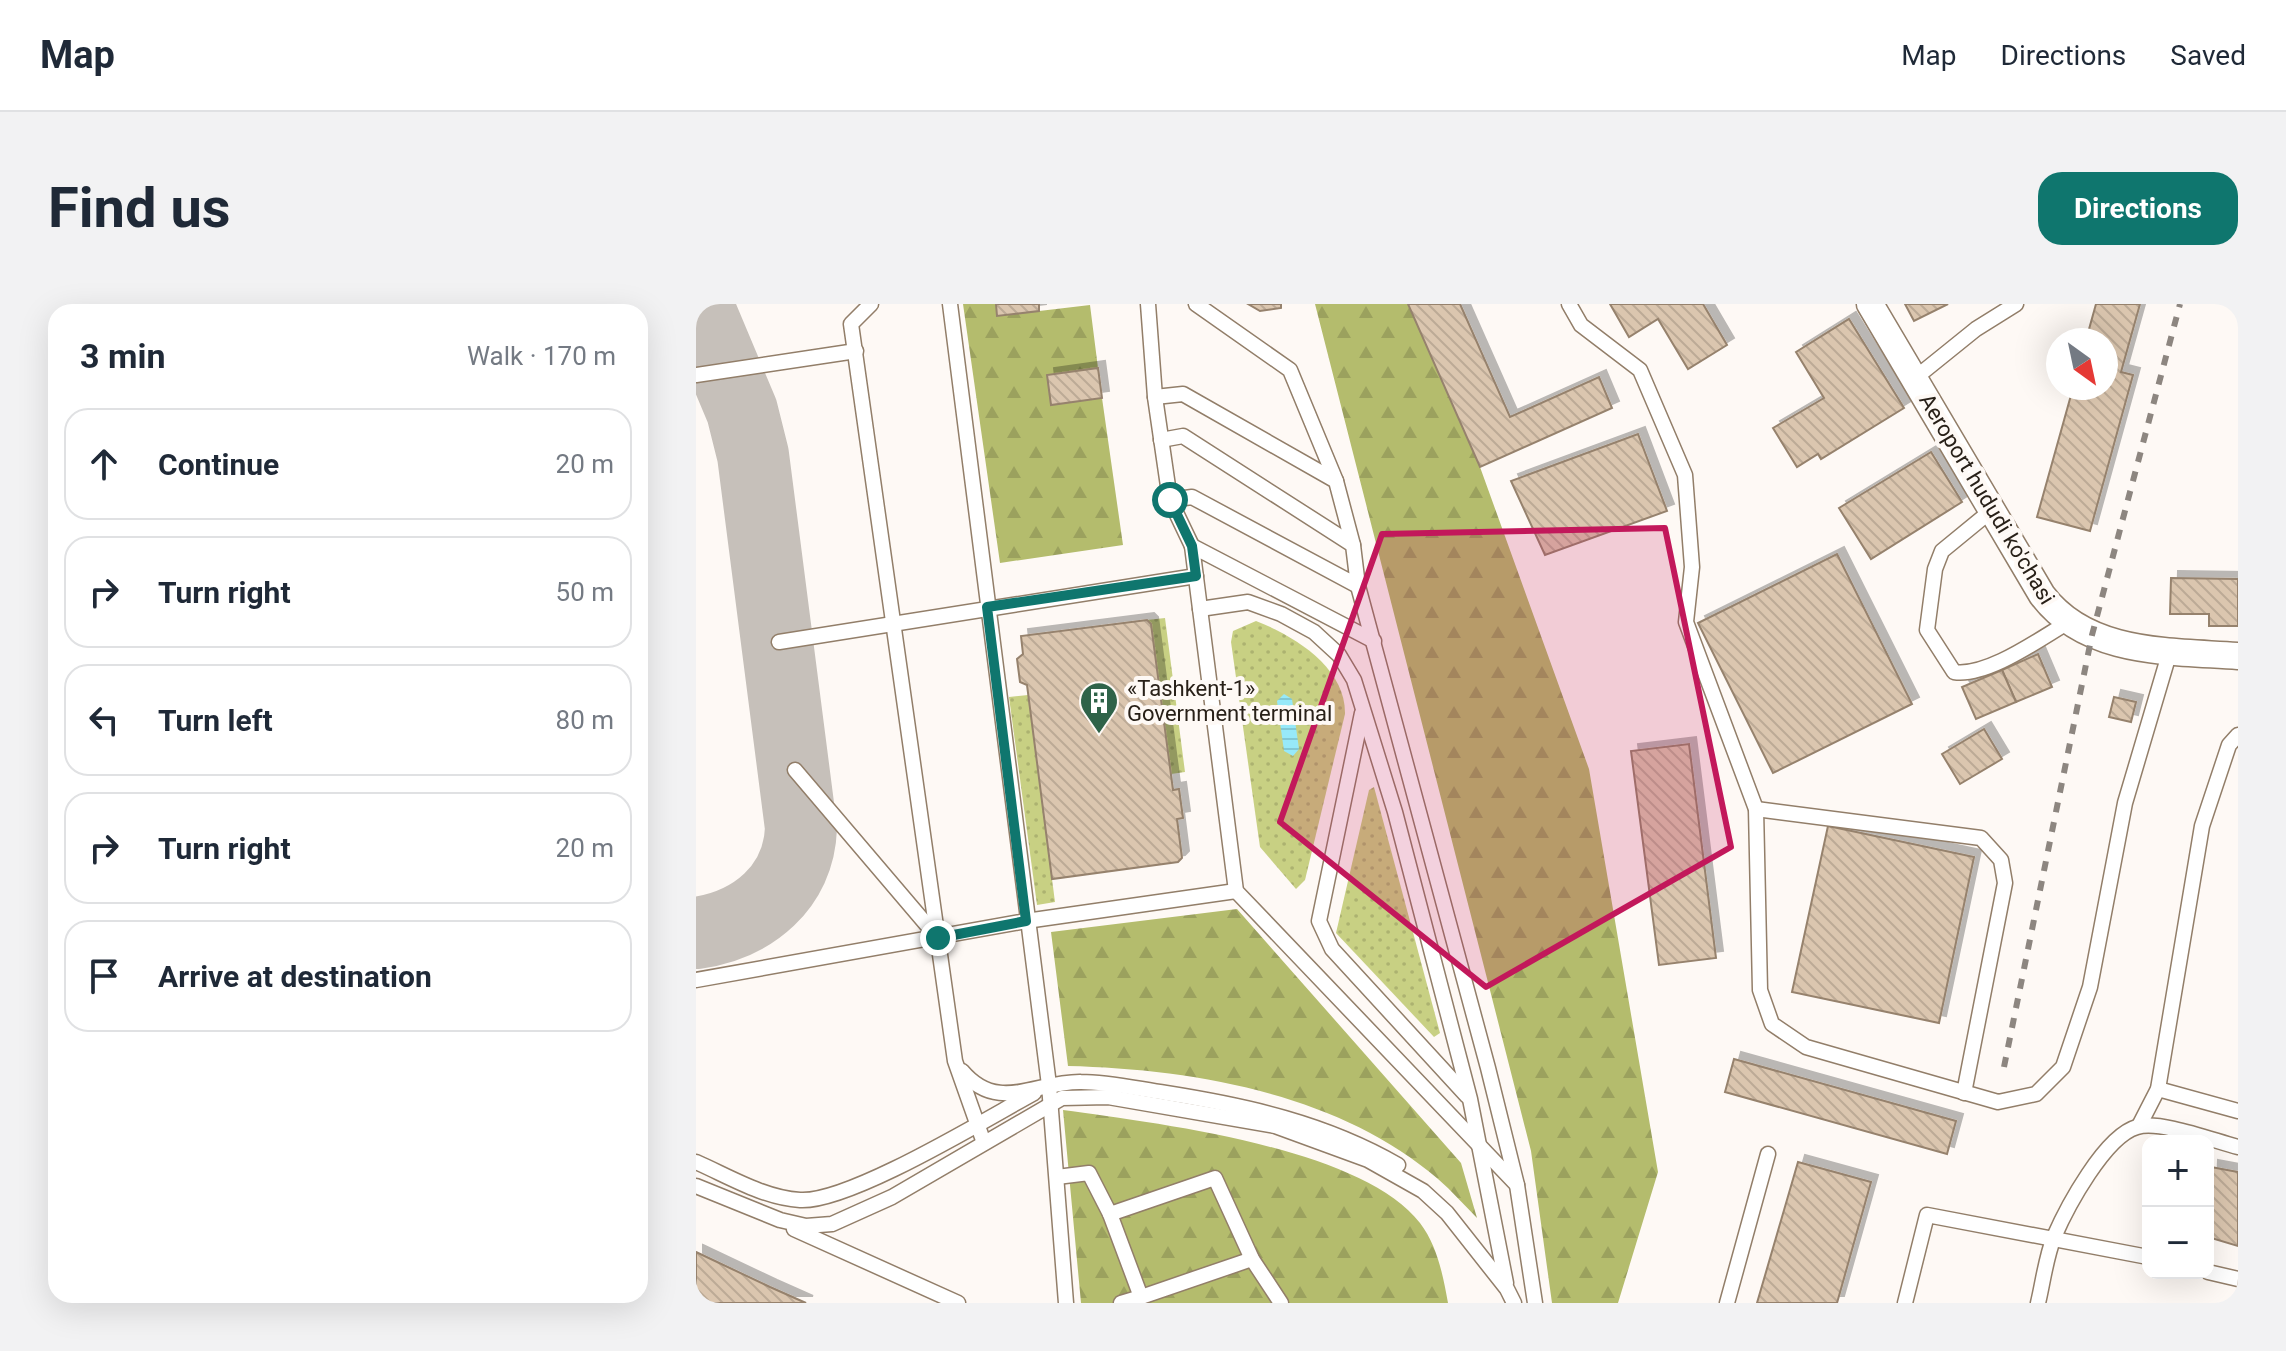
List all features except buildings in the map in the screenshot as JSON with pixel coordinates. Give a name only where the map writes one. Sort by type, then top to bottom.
[{"type":"street","name":"Aeroport hududi ko'chasi","points":[[1870,304],[2042,595],[2067,623],[2109,641],[2170,651],[2238,656]]},
{"type":"lane","points":[[848,304],[955,1061],[984,1143]]},
{"type":"lane","points":[[851,324],[871,304]]},
{"type":"lane","points":[[950,304],[1049,1085],[1066,1303]]},
{"type":"lane","points":[[1148,304],[1155,397],[1170,500],[1192,546],[1236,891],[1517,1185]]},
{"type":"lane","points":[[1196,304],[1290,370],[1336,481],[1353,545],[1358,586],[1517,1185],[1535,1303]]},
{"type":"lane","points":[[1569,304],[1581,325],[1640,370],[1685,475],[1692,567],[1686,622],[1756,809],[1760,990],[1772,1024],[1806,1047],[1998,1102],[2036,1094],[2063,1067],[2090,987],[2125,803],[2170,651]]},
{"type":"lane","points":[[1914,379],[1976,329],[2016,304]]},
{"type":"lane","points":[[696,375],[856,351]]},
{"type":"lane","points":[[1155,397],[1183,394],[1336,481]]},
{"type":"lane","points":[[1161,440],[1183,436],[1353,545]]},
{"type":"lane","points":[[1170,500],[1192,497],[1358,586]]},
{"type":"lane","points":[[1992,510],[1942,551],[1935,569],[1927,630],[1954,672],[1970,674],[2067,623]]},
{"type":"lane","points":[[1192,546],[1374,641]]},
{"type":"lane","points":[[779,642],[1196,576]]},
{"type":"lane","points":[[1200,609],[1248,602],[1281,614],[1314,632],[1339,655],[1354,680],[1399,827],[1470,1099],[1503,1269],[1512,1299]]},
{"type":"lane","points":[[1363,709],[1319,921],[1332,949],[1470,1099]]},
{"type":"lane","points":[[2139,1126],[2158,1089],[2202,826],[2229,745],[2238,735]]},
{"type":"lane","points":[[795,770],[938,938]]},
{"type":"lane","points":[[1756,809],[1981,838],[2001,860],[2005,883],[1964,1093]]},
{"type":"lane","points":[[696,980],[1026,921],[1236,891]]},
{"type":"lane","points":[[955,1061],[971,1082],[987,1092],[1006,1094],[1049,1085],[1085,1082],[1195,1097],[1279,1115],[1344,1136],[1430,1187],[1455,1209],[1503,1269]]},
{"type":"lane","points":[[696,1162],[769,1193],[811,1200],[832,1195],[911,1159],[1049,1085]]},
{"type":"lane","points":[[2158,1089],[2238,1111]]},
{"type":"lane","points":[[761,1214],[806,1226],[841,1222],[1062,1098],[1096,1097],[1191,1109],[1275,1126],[1339,1147],[1397,1174],[1423,1191],[1447,1213],[1512,1299]]},
{"type":"lane","points":[[2038,1303],[2054,1238],[2105,1149],[2123,1133],[2139,1126],[2155,1126],[2238,1147]]},
{"type":"lane","points":[[1727,1303],[1768,1154]]},
{"type":"lane","points":[[1057,1177],[1089,1173],[1110,1214],[1141,1297]]},
{"type":"lane","points":[[1110,1214],[1215,1178],[1252,1259],[1281,1303]]},
{"type":"lane","points":[[696,1186],[958,1303]]},
{"type":"lane","points":[[1905,1303],[1927,1215],[2142,1256]]},
{"type":"lane","points":[[1121,1303],[1252,1259]]},
{"type":"lane","points":[[2214,1273],[2238,1279]]},
{"type":"highlighted area","points":[[1665,528],[1731,847],[1486,987],[1280,822],[1382,534]]},
{"type":"green space","points":[[963,304],[996,304],[997,316],[1090,305],[1098,368],[1047,375],[1051,404],[1102,398],[1123,545],[1000,563]]},
{"type":"green space","points":[[1315,304],[1408,304],[1480,467],[1589,769],[1658,1172],[1618,1303],[1552,1303],[1531,1151]]},
{"type":"green space","points":[[1165,618],[1185,772],[1171,774],[1151,624],[1147,620]]},
{"type":"green space","points":[[1256,621],[1286,635],[1316,656],[1328,668],[1343,697],[1345,714],[1305,880],[1296,889],[1260,847],[1231,642],[1233,631]]},
{"type":"green space","points":[[1028,695],[1055,902],[1037,905],[1009,697]]},
{"type":"green space","points":[[1374,787],[1440,1033],[1434,1037],[1336,933],[1369,790]]},
{"type":"green space","points":[[1237,909],[1461,1163],[1477,1218],[1438,1179],[1399,1150],[1356,1126],[1311,1107],[1214,1081],[1165,1073],[1068,1066],[1051,932]]},
{"type":"green space","points":[[1063,1110],[1201,1131],[1306,1157],[1352,1175],[1392,1197],[1420,1223],[1435,1251],[1448,1303],[1081,1303]]},
{"type":"water","points":[[1284,694],[1292,699],[1299,749],[1293,756],[1284,751],[1277,701]]},
{"type":"taxiway","points":[[696,933],[736,922],[769,900],[792,868],[801,828],[753,455],[742,411],[697,304]]},
{"type":"railway","points":[[2004,1067],[2092,635],[2180,304]]},
{"type":"place","name":"«Tashkent-1» Government terminal","points":[[1099,735]]},
{"type":"route","points":[[938,938],[1026,921],[987,607],[1196,576],[1192,546],[1184,523],[1170,500]]}]
